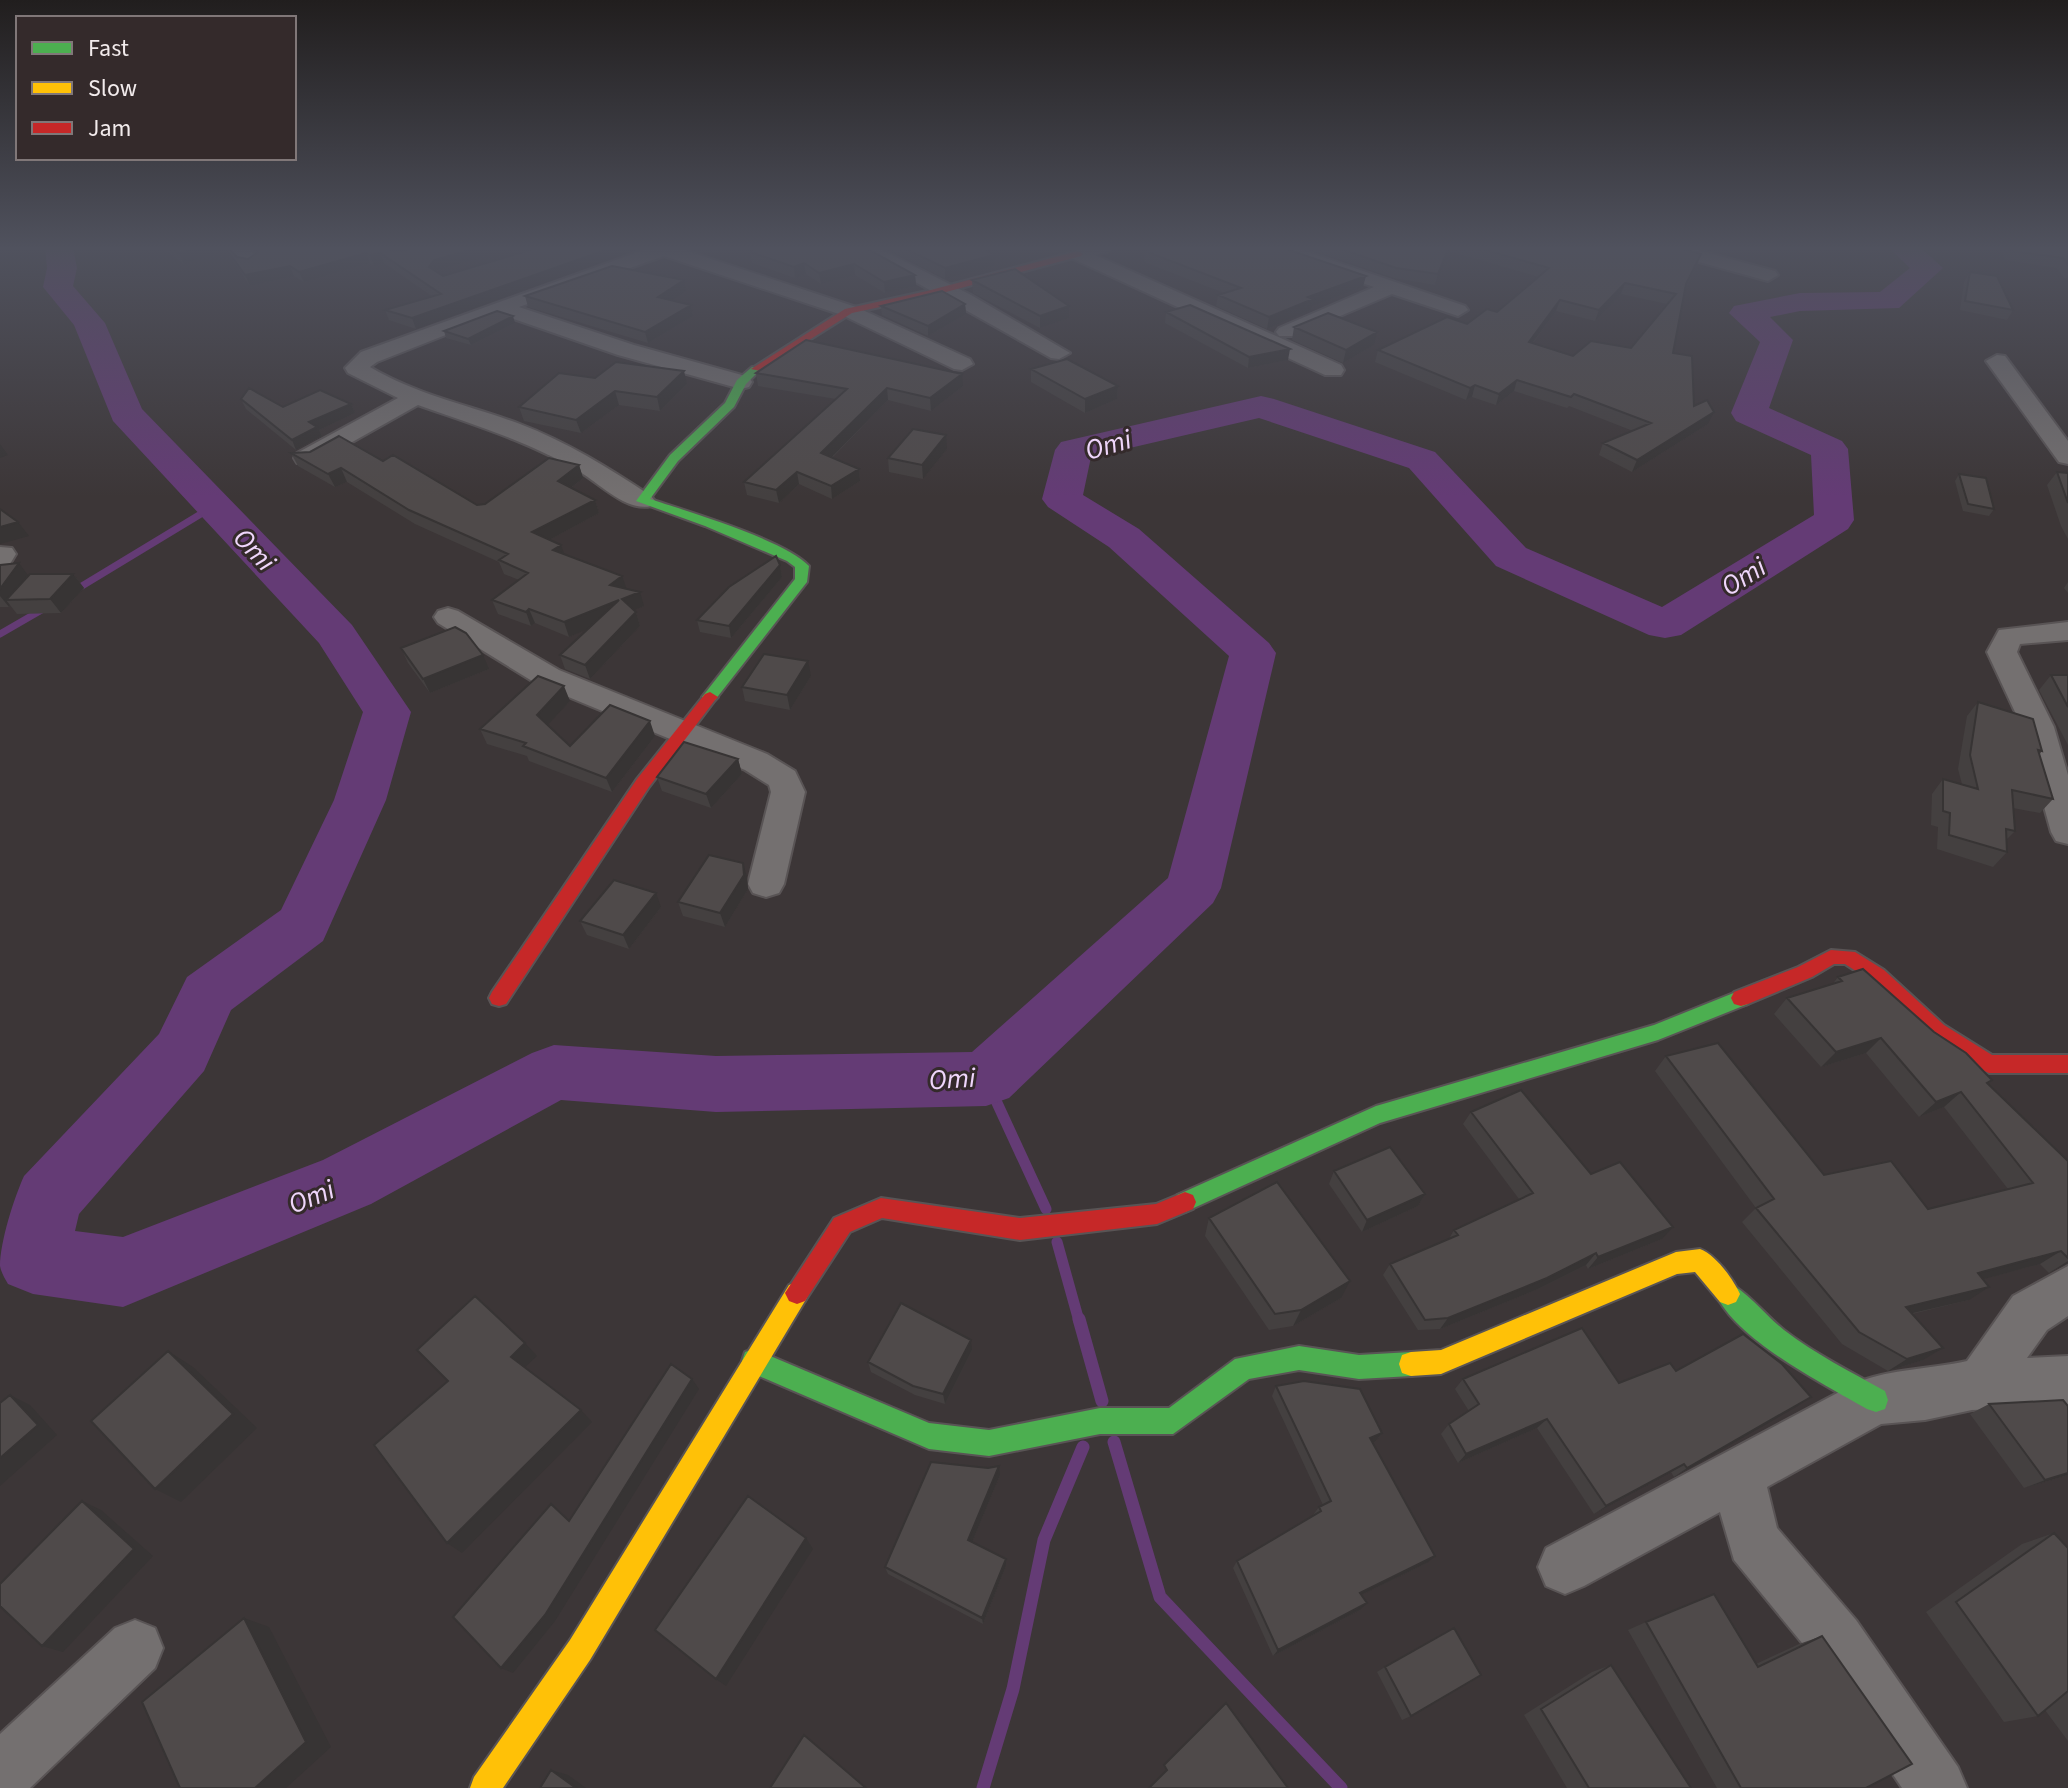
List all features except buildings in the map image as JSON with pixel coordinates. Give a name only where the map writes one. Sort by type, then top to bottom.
[{"type":"street","points":[[438,330],[369,357],[356,368],[418,396],[514,430],[583,461],[642,501],[710,523],[792,558],[802,566],[802,579],[643,783],[499,998]]},
{"type":"street","points":[[568,330],[741,382]]},
{"type":"street","points":[[642,501],[674,458],[730,405],[741,382],[758,367],[817,330]]},
{"type":"street","points":[[890,330],[962,364]]},
{"type":"street","points":[[1019,330],[1059,353]]},
{"type":"street","points":[[1245,330],[1333,370]]},
{"type":"street","points":[[1266,340],[1289,330]]},
{"type":"street","points":[[1997,361],[2068,457]]},
{"type":"street","points":[[306,458],[418,396]]},
{"type":"street","points":[[448,617],[548,677],[756,762],[783,779],[788,792],[766,884]]},
{"type":"street","points":[[2068,631],[2009,636],[2002,652],[2038,727],[2068,832]]},
{"type":"street","points":[[485,1788],[580,1650],[754,1361],[842,1225],[881,1208],[1020,1229],[1157,1214],[1376,1115],[1658,1032],[1805,972],[1831,957],[1848,957],[1877,975],[1937,1031],[1989,1064],[2068,1064]]},
{"type":"street","points":[[754,1361],[929,1436],[989,1443],[1100,1421],[1173,1421],[1244,1368],[1257,1365],[1299,1358],[1359,1367],[1441,1362],[1676,1263],[1700,1260],[1749,1319],[1796,1355],[1876,1400]]},
{"type":"street","points":[[1565,1567],[1876,1400],[1925,1395],[1981,1383],[2030,1313],[2068,1289]]},
{"type":"street","points":[[1972,1385],[2068,1381]]},
{"type":"street","points":[[1738,1473],[1753,1541],[1836,1640],[1937,1788]]},
{"type":"street","points":[[0,1775],[135,1648]]},
{"type":"waterway","name":"Omi","points":[[92,330],[126,413],[336,635],[387,712],[360,800],[303,925],[208,994],[182,1052],[48,1199],[33,1260],[123,1272],[347,1182],[554,1072],[716,1084],[986,1079],[1193,888],[1253,653],[1124,538],[1062,499],[1074,450],[1261,407],[1422,460],[1511,557],[1665,625],[1834,520],[1829,449],[1749,413],[1777,340],[1766,330]]},
{"type":"waterway","points":[[72,592],[214,506]]},
{"type":"waterway","points":[[0,634],[45,608]]},
{"type":"waterway","points":[[986,1079],[1046,1209]]},
{"type":"waterway","points":[[1057,1242],[1079,1321]]},
{"type":"waterway","points":[[1079,1319],[1102,1401]]},
{"type":"waterway","points":[[1114,1442],[1160,1597],[1341,1788]]},
{"type":"waterway","points":[[983,1788],[1013,1689],[1044,1540],[1083,1447]]},
{"type":"traffic: fast","points":[[710,697],[802,579],[802,566],[792,558],[710,523],[642,501],[674,458],[730,405],[741,382],[756,369]]},
{"type":"traffic: fast","points":[[1185,1202],[1376,1115],[1658,1032],[1741,998]]},
{"type":"traffic: fast","points":[[1728,1294],[1778,1341],[1876,1400]]},
{"type":"traffic: fast","points":[[754,1361],[929,1436],[989,1443],[1100,1421],[1173,1421],[1244,1368],[1299,1358],[1359,1367],[1411,1364]]},
{"type":"traffic: slow","points":[[1411,1364],[1441,1362],[1676,1263],[1700,1260],[1728,1294]]},
{"type":"traffic: slow","points":[[485,1788],[580,1650],[797,1293]]},
{"type":"traffic: jam","points":[[756,369],[818,330]]},
{"type":"traffic: jam","points":[[499,998],[643,783],[710,697]]},
{"type":"traffic: jam","points":[[1741,998],[1805,972],[1831,957],[1848,957],[1877,975],[1937,1031],[1989,1064],[2068,1064]]},
{"type":"traffic: jam","points":[[797,1293],[842,1225],[881,1208],[1020,1229],[1157,1214],[1185,1202]]}]
